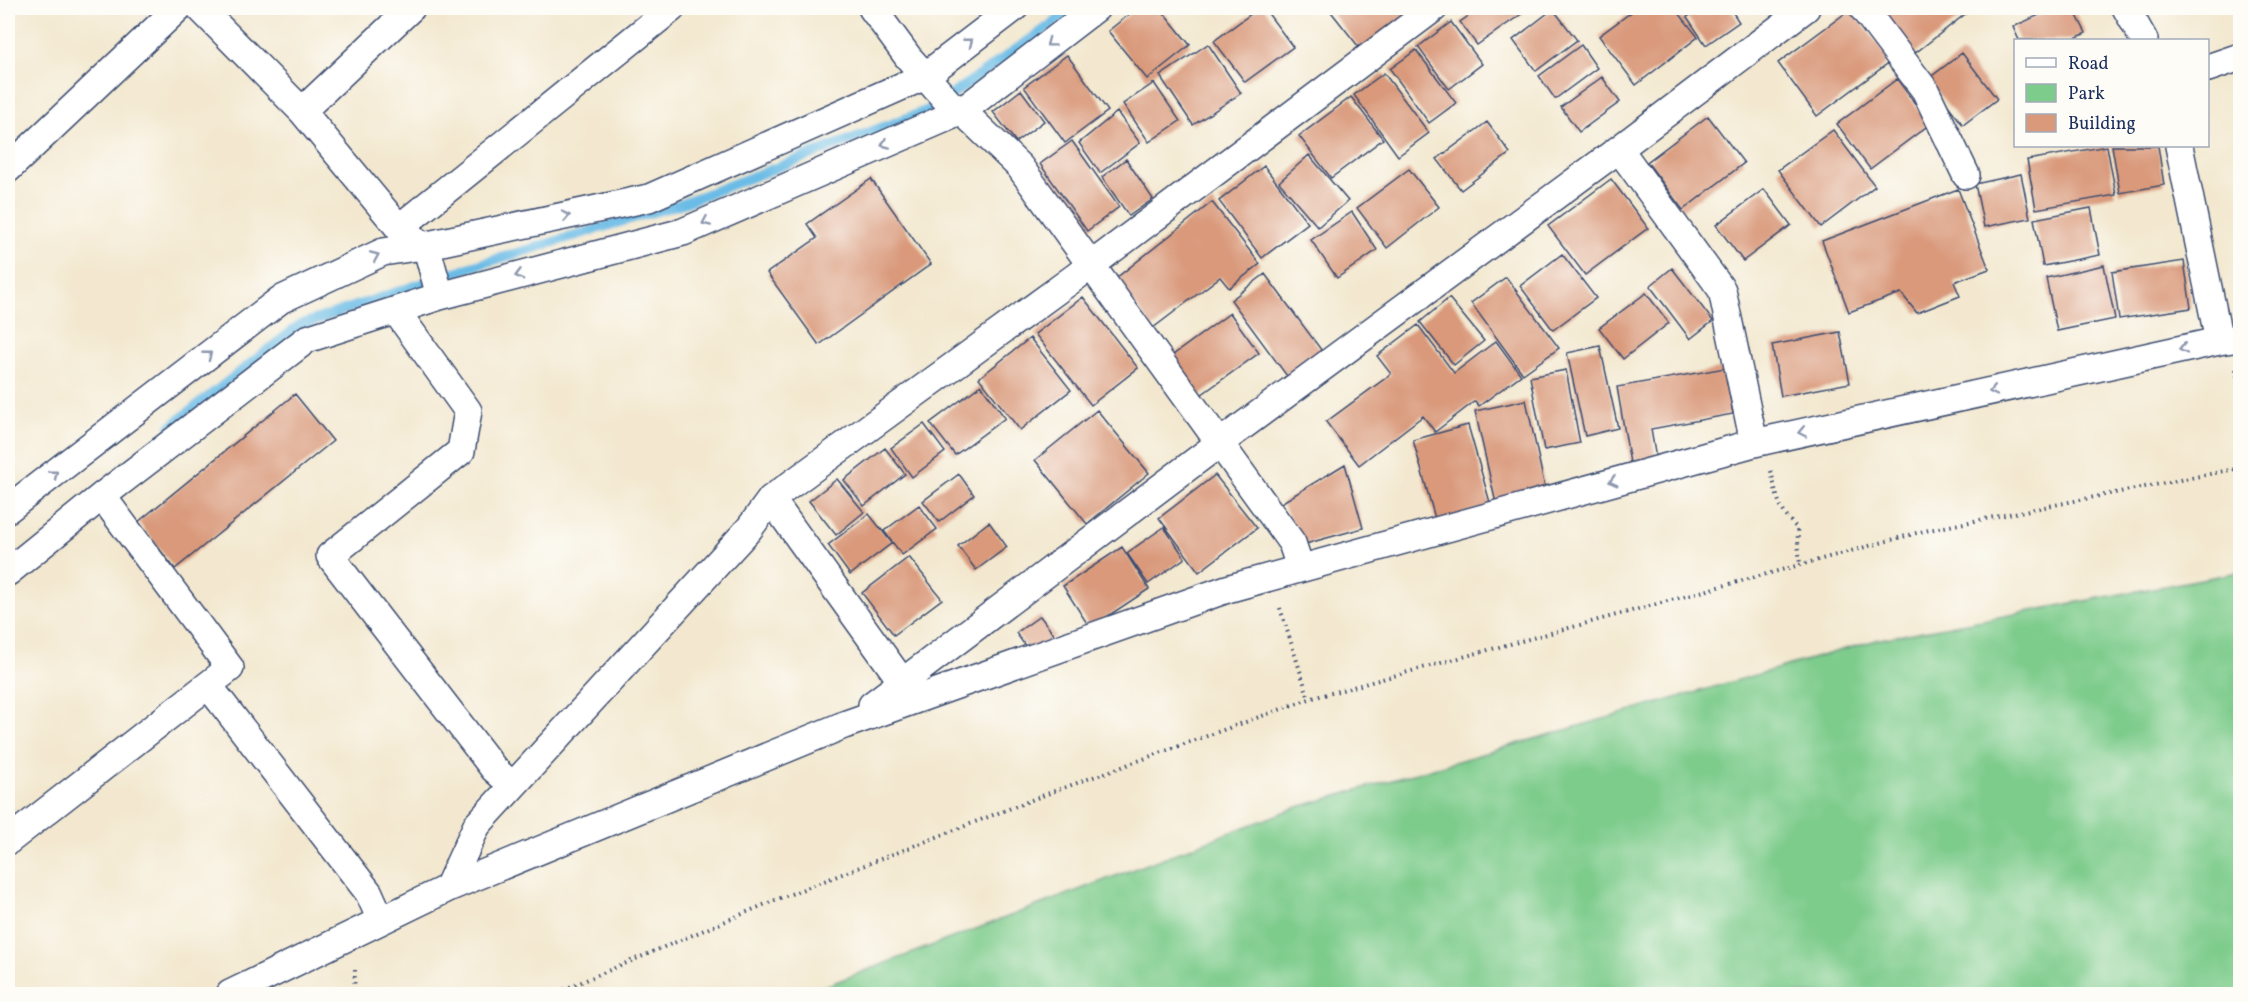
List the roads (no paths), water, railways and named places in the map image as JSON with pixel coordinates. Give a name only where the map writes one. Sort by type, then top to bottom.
[{"type":"street","points":[[8,169],[178,8]]},
{"type":"street","points":[[200,8],[302,111],[399,228],[426,251],[439,291]]},
{"type":"street","points":[[302,111],[411,8]]},
{"type":"street","points":[[399,228],[672,8]]},
{"type":"street","points":[[872,8],[908,57],[942,93],[1020,167],[1292,543],[1300,567]]},
{"type":"street","points":[[8,509],[280,300],[383,252],[426,251],[649,198],[942,93],[1014,8]]},
{"type":"street","points":[[8,572],[102,496],[307,339],[396,310],[439,291],[683,232],[1096,8]]},
{"type":"street","points":[[448,888],[477,825],[749,529],[771,499],[1090,266],[1434,8]]},
{"type":"street","points":[[844,725],[1806,8]]},
{"type":"street","points":[[1863,8],[1925,90],[1966,175]]},
{"type":"street","points":[[2126,8],[2143,39]]},
{"type":"street","points":[[2209,68],[2241,57]]},
{"type":"street","points":[[230,994],[448,888],[844,725],[1227,589],[1759,442],[2230,340],[2179,147]]},
{"type":"street","points":[[1619,149],[1722,291],[1759,442]]},
{"type":"street","points":[[396,310],[468,411],[461,451],[330,556],[494,769],[512,785]]},
{"type":"street","points":[[8,841],[230,668],[102,496]]},
{"type":"street","points":[[771,499],[903,683]]},
{"type":"street","points":[[208,685],[369,893],[381,920]]},
{"type":"waterway","points":[[170,427],[300,325],[474,266],[683,203],[931,109],[1075,8]]}]
